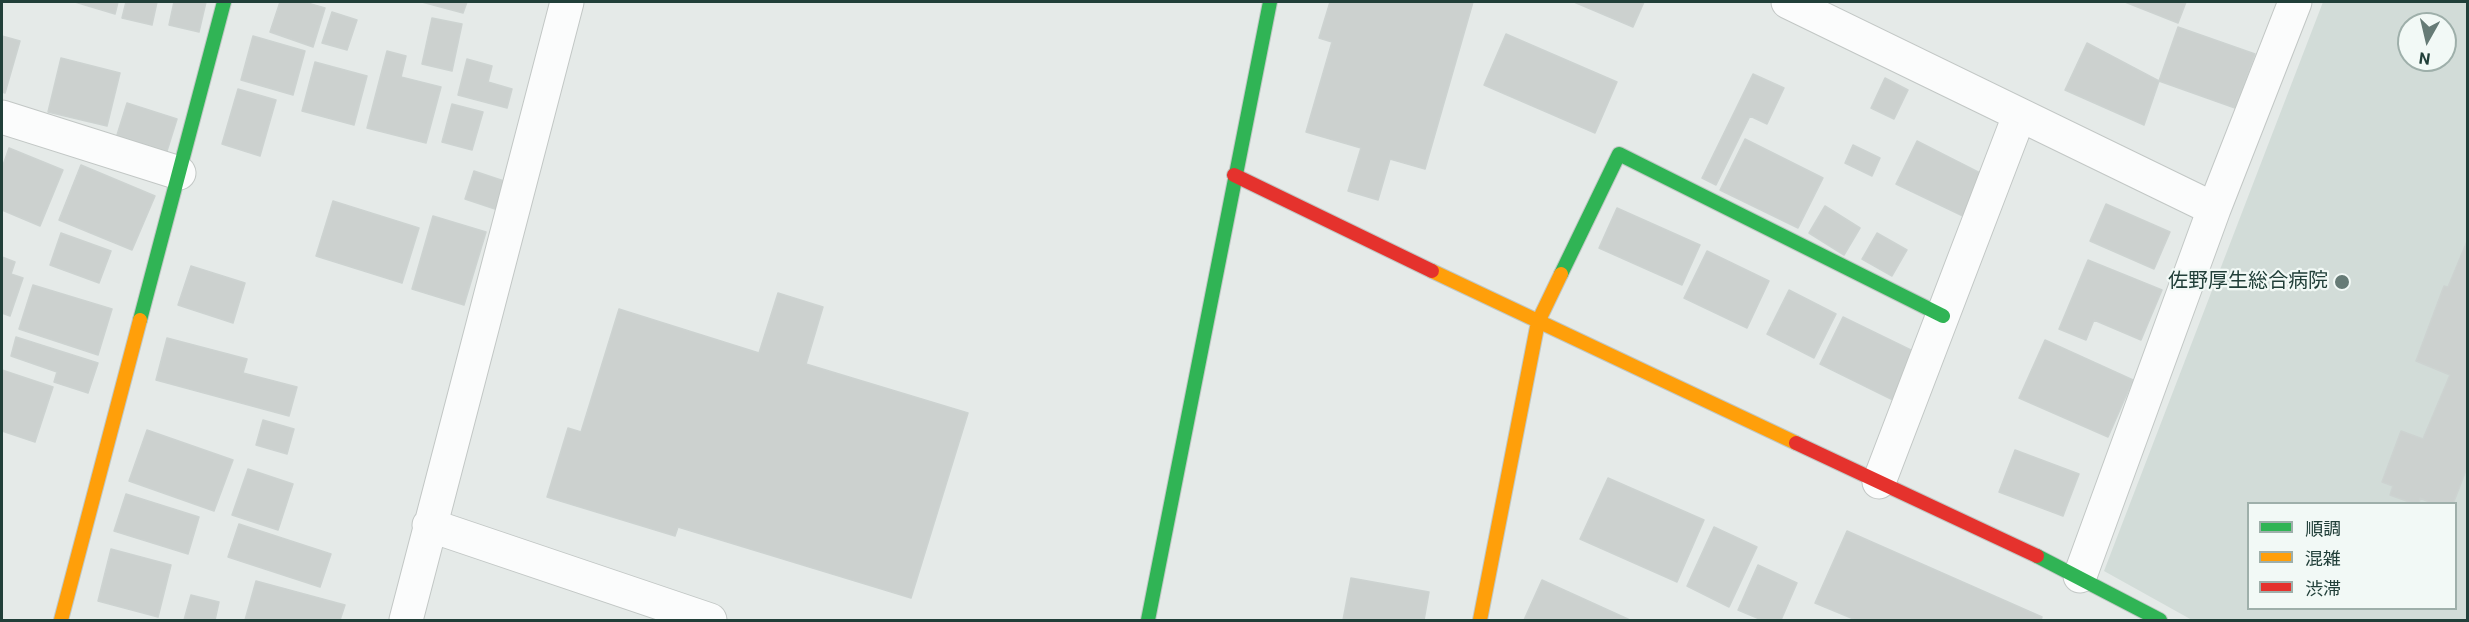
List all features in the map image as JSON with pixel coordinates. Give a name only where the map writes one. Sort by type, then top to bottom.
[{"type":"street","points":[[61,621],[224,2]]},
{"type":"street","points":[[406,621],[429,525],[567,2]]},
{"type":"street","points":[[1148,621],[1269,2]]},
{"type":"street","points":[[1788,2],[2214,209]]},
{"type":"street","points":[[2080,576],[2214,209],[2295,2]]},
{"type":"street","points":[[1879,482],[2019,116]]},
{"type":"street","points":[[2,117],[179,173]]},
{"type":"street","points":[[1480,621],[1538,322],[1619,154],[1943,316]]},
{"type":"street","points":[[1234,175],[1538,322],[2080,576],[2160,621]]},
{"type":"street","points":[[429,525],[710,621]]},
{"type":"shaded area","name":"佐野厚生総合病院","points":[[2323,2],[2467,2],[2467,620],[2192,620],[2104,571]]},
{"type":"building","points":[[75,2],[118,2],[115,14]]},
{"type":"building","points":[[126,2],[157,2],[152,25],[122,18]]},
{"type":"building","points":[[174,2],[206,2],[199,32],[169,25]]},
{"type":"building","points":[[280,2],[304,2],[325,8],[313,47],[270,32]]},
{"type":"building","points":[[422,2],[467,2],[463,13]]},
{"type":"building","points":[[1330,2],[1473,2],[1425,169],[1390,159],[1378,200],[1348,191],[1361,148],[1306,132],[1332,42],[1319,38]]},
{"type":"building","points":[[1574,2],[1644,2],[1633,27]]},
{"type":"building","points":[[2125,2],[2186,2],[2178,23]]},
{"type":"building","points":[[332,12],[357,20],[347,50],[322,43]]},
{"type":"building","points":[[432,18],[462,24],[452,71],[422,64]]},
{"type":"building","points":[[2178,27],[2255,54],[2235,108],[2159,81]]},
{"type":"building","points":[[1506,34],[1617,82],[1595,133],[1484,85]]},
{"type":"building","points":[[2,36],[20,41],[5,93],[2,92]]},
{"type":"building","points":[[253,36],[305,51],[293,95],[241,80]]},
{"type":"building","points":[[2087,43],[2159,81],[2144,125],[2065,90]]},
{"type":"building","points":[[387,51],[406,56],[401,77],[441,87],[426,143],[367,128]]},
{"type":"building","points":[[61,58],[120,73],[107,126],[48,112]]},
{"type":"building","points":[[467,59],[492,66],[488,82],[512,89],[507,108],[458,95]]},
{"type":"building","points":[[315,62],[367,76],[354,125],[302,111]]},
{"type":"building","points":[[1753,74],[1784,88],[1767,124],[1750,116],[1716,185],[1702,178]]},
{"type":"building","points":[[1885,78],[1908,90],[1894,119],[1871,108]]},
{"type":"building","points":[[238,89],[276,100],[260,156],[222,144]]},
{"type":"building","points":[[127,103],[177,119],[167,151],[117,135]]},
{"type":"building","points":[[452,104],[483,112],[472,150],[442,142]]},
{"type":"building","points":[[1745,139],[1823,178],[1798,228],[1720,190]]},
{"type":"building","points":[[1917,141],[1986,176],[1965,217],[1896,184]]},
{"type":"building","points":[[1853,145],[1880,158],[1872,176],[1845,163]]},
{"type":"building","points":[[9,148],[63,170],[40,226],[2,210],[2,168]]},
{"type":"building","points":[[81,165],[155,196],[132,250],[59,220]]},
{"type":"building","points":[[474,171],[504,181],[495,209],[465,199]]},
{"type":"building","points":[[333,201],[419,228],[402,283],[316,256]]},
{"type":"building","points":[[2106,204],[2170,232],[2154,269],[2090,241]]},
{"type":"building","points":[[1825,206],[1860,228],[1844,255],[1809,233]]},
{"type":"building","points":[[1617,208],[1700,245],[1682,285],[1599,248]]},
{"type":"building","points":[[433,216],[486,232],[464,305],[412,289]]},
{"type":"building","points":[[61,233],[111,251],[99,283],[50,265]]},
{"type":"building","points":[[1877,233],[1907,250],[1892,276],[1862,259]]},
{"type":"building","points":[[2468,239],[2468,465],[2454,502],[2429,502],[2420,498],[2419,502],[2409,502],[2390,495],[2393,486],[2382,482],[2401,431],[2423,439],[2450,375],[2416,361],[2444,286],[2448,287]]},
{"type":"building","points":[[1707,251],[1769,281],[1747,328],[1684,298]]},
{"type":"building","points":[[2,257],[15,262],[11,274],[23,278],[10,316],[2,313]]},
{"type":"building","points":[[2088,260],[2162,290],[2141,340],[2094,320],[2086,340],[2059,329]]},
{"type":"building","points":[[191,266],[245,283],[233,323],[178,305]]},
{"type":"building","points":[[33,285],[112,309],[98,355],[19,329]]},
{"type":"building","points":[[1789,290],[1836,314],[1814,358],[1767,334]]},
{"type":"building","points":[[778,293],[823,307],[806,364],[968,413],[911,598],[678,527],[675,536],[547,497],[568,428],[581,432],[619,309],[759,353]]},
{"type":"building","points":[[1843,317],[1917,353],[1893,400],[1820,364]]},
{"type":"building","points":[[16,337],[98,363],[88,393],[54,382],[57,372],[11,356]]},
{"type":"building","points":[[167,338],[247,359],[243,373],[297,387],[289,416],[156,380]]},
{"type":"building","points":[[2045,340],[2133,380],[2108,437],[2019,398]]},
{"type":"building","points":[[2,370],[53,387],[35,442],[2,431]]},
{"type":"building","points":[[263,420],[294,429],[287,454],[256,445]]},
{"type":"building","points":[[147,430],[233,460],[214,511],[129,481]]},
{"type":"building","points":[[2015,450],[2079,474],[2063,516],[1999,492]]},
{"type":"building","points":[[248,469],[293,484],[278,530],[232,515]]},
{"type":"building","points":[[1608,478],[1704,520],[1677,582],[1580,539]]},
{"type":"building","points":[[126,494],[199,517],[188,554],[114,531]]},
{"type":"building","points":[[239,524],[331,554],[320,587],[228,557]]},
{"type":"building","points":[[1714,527],[1757,547],[1729,607],[1687,586]]},
{"type":"building","points":[[1847,531],[2042,617],[2041,620],[1856,620],[1815,603]]},
{"type":"building","points":[[111,549],[171,565],[158,617],[98,601]]},
{"type":"building","points":[[1758,565],[1797,583],[1781,620],[1762,620],[1738,610]]},
{"type":"building","points":[[1351,578],[1429,592],[1424,620],[1343,620]]},
{"type":"building","points":[[1542,580],[1630,620],[1524,620]]},
{"type":"building","points":[[256,581],[345,605],[340,620],[245,620]]},
{"type":"building","points":[[191,595],[219,602],[215,620],[184,620]]},
{"type":"traffic: fast","points":[[140,320],[224,2]]},
{"type":"traffic: fast","points":[[1148,620],[1270,2]]},
{"type":"traffic: fast","points":[[1561,274],[1619,154],[1943,316]]},
{"type":"traffic: fast","points":[[2037,556],[2160,620]]},
{"type":"traffic: slow","points":[[1432,271],[1796,443]]},
{"type":"traffic: slow","points":[[1480,620],[1538,322],[1561,274]]},
{"type":"traffic: slow","points":[[61,620],[140,320]]},
{"type":"traffic: jam","points":[[1234,175],[1432,271]]},
{"type":"traffic: jam","points":[[1796,443],[2037,556]]},
{"type":"place","name":"佐野厚生総合病院","points":[[2342,282]]}]
